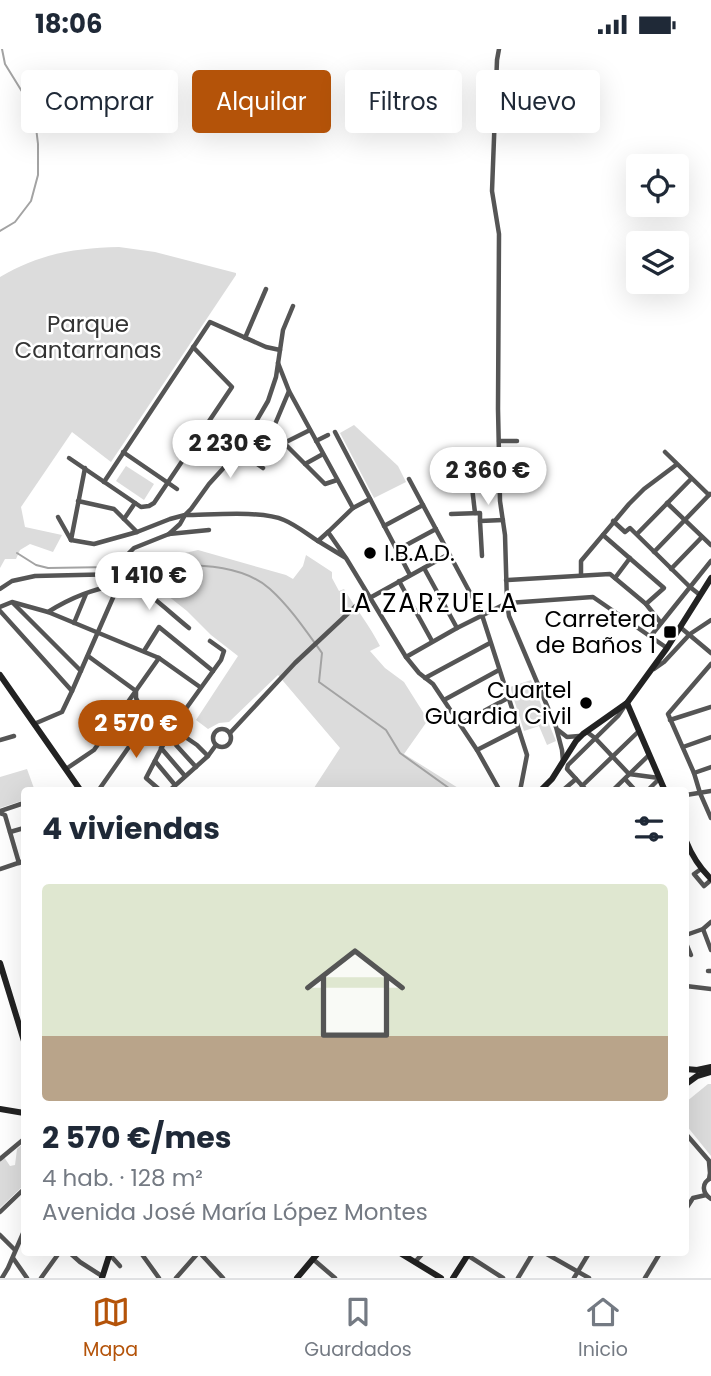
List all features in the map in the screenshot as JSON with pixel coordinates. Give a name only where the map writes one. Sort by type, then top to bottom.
[{"type":"main road","points":[[544,787],[564,767],[573,746],[584,734],[627,703],[667,648],[711,578]]},
{"type":"main road","points":[[0,675],[78,787]]},
{"type":"main road","points":[[627,703],[663,787]]},
{"type":"main road","points":[[689,859],[711,879]]},
{"type":"main road","points":[[0,963],[21,1031]]},
{"type":"main road","points":[[689,1069],[711,1067]]},
{"type":"main road","points":[[689,1081],[711,1072]]},
{"type":"main road","points":[[0,1109],[21,1112]]},
{"type":"main road","points":[[103,1277],[109,1256]]},
{"type":"main road","points":[[297,1278],[316,1256]]},
{"type":"main road","points":[[405,1256],[441,1278]]},
{"type":"main road","points":[[453,1278],[466,1256]]},
{"type":"street","points":[[499,49],[492,191],[499,234],[500,501],[509,617],[556,727],[564,767],[582,786],[639,731]]},
{"type":"street","points":[[245,338],[266,289]]},
{"type":"street","points":[[169,534],[239,451],[268,401],[276,377],[283,330],[293,306]]},
{"type":"street","points":[[104,482],[210,322],[266,347],[280,350]]},
{"type":"street","points":[[69,458],[141,507],[154,503],[232,387],[193,347]]},
{"type":"street","points":[[278,362],[289,391],[353,508]]},
{"type":"street","points":[[289,391],[273,429],[325,484],[337,480]]},
{"type":"street","points":[[284,443],[310,430]]},
{"type":"street","points":[[335,432],[410,575]]},
{"type":"street","points":[[317,441],[328,435]]},
{"type":"street","points":[[499,441],[517,441]]},
{"type":"street","points":[[239,451],[263,468]]},
{"type":"street","points":[[123,452],[177,489]]},
{"type":"street","points":[[654,552],[710,495],[665,453]]},
{"type":"street","points":[[304,464],[323,454]]},
{"type":"street","points":[[582,575],[581,561],[613,521],[644,488],[676,465]]},
{"type":"street","points":[[71,541],[85,468]]},
{"type":"street","points":[[409,479],[482,615],[527,755],[521,787]]},
{"type":"street","points":[[637,534],[691,479]]},
{"type":"street","points":[[472,487],[475,513]]},
{"type":"street","points":[[318,541],[353,508],[370,499]]},
{"type":"street","points":[[78,501],[114,509],[137,532]]},
{"type":"street","points":[[124,519],[135,503]]},
{"type":"street","points":[[667,503],[711,545]]},
{"type":"street","points":[[384,526],[423,505]]},
{"type":"street","points":[[451,514],[480,513],[482,556]]},
{"type":"street","points":[[71,541],[94,544],[185,515],[269,516],[284,520],[346,558]]},
{"type":"street","points":[[58,517],[71,541]]},
{"type":"street","points":[[480,521],[503,520]]},
{"type":"street","points":[[613,521],[625,532],[631,528],[701,595]]},
{"type":"street","points":[[397,550],[436,529]]},
{"type":"street","points":[[33,724],[62,712],[119,584],[128,554],[134,548],[169,534],[209,530]]},
{"type":"street","points":[[328,532],[406,657],[433,684],[477,750],[498,787]]},
{"type":"street","points":[[603,535],[664,588],[646,604]]},
{"type":"street","points":[[671,569],[702,537]]},
{"type":"street","points":[[230,733],[295,663],[357,605],[449,554]]},
{"type":"street","points":[[615,578],[630,558]]},
{"type":"street","points":[[650,636],[711,561]]},
{"type":"street","points":[[424,568],[457,628]]},
{"type":"street","points":[[506,580],[610,574],[646,604],[661,623]]},
{"type":"street","points":[[0,589],[12,581],[35,576],[121,576],[189,628]]},
{"type":"street","points":[[399,581],[432,641]]},
{"type":"street","points":[[48,613],[70,599],[102,587],[119,584]]},
{"type":"street","points":[[74,624],[86,593]]},
{"type":"street","points":[[406,657],[507,603],[593,597],[667,648]]},
{"type":"street","points":[[12,602],[81,671]]},
{"type":"street","points":[[72,691],[0,609],[12,602],[48,613],[159,658],[200,687]]},
{"type":"street","points":[[650,672],[664,662],[690,634],[711,619]]},
{"type":"street","points":[[144,651],[159,627],[213,671]]},
{"type":"street","points":[[680,627],[711,653]]},
{"type":"street","points":[[156,787],[146,778],[161,748],[172,728],[221,660],[224,651],[210,641]]},
{"type":"street","points":[[425,678],[491,643]]},
{"type":"street","points":[[88,656],[136,691]]},
{"type":"street","points":[[65,769],[94,750],[159,658]]},
{"type":"street","points":[[711,664],[667,713],[711,818]]},
{"type":"street","points":[[444,700],[499,670]]},
{"type":"street","points":[[136,691],[140,706],[197,745],[208,756]]},
{"type":"street","points":[[460,724],[508,698]]},
{"type":"street","points":[[564,767],[618,716],[627,703]]},
{"type":"street","points":[[670,720],[711,707]]},
{"type":"street","points":[[101,787],[152,714]]},
{"type":"street","points":[[556,727],[569,737],[584,734],[595,738],[629,774],[659,778]]},
{"type":"street","points":[[222,729],[230,733],[232,738],[229,745],[222,748],[216,745],[213,739],[215,732],[222,729]]},
{"type":"street","points":[[477,750],[518,729]]},
{"type":"street","points":[[182,734],[176,745],[195,767]]},
{"type":"street","points":[[558,735],[565,745],[573,746]]},
{"type":"street","points":[[0,740],[14,736]]},
{"type":"street","points":[[569,737],[573,746]]},
{"type":"street","points":[[682,747],[711,737]]},
{"type":"street","points":[[155,761],[175,785],[208,756],[216,745]]},
{"type":"street","points":[[161,748],[185,776]]},
{"type":"street","points":[[616,787],[649,755]]},
{"type":"street","points":[[694,773],[711,767]]},
{"type":"street","points":[[651,787],[659,778]]},
{"type":"street","points":[[567,787],[576,779]]},
{"type":"street","points":[[625,779],[632,787]]},
{"type":"street","points":[[689,795],[711,791]]},
{"type":"street","points":[[0,812],[21,804]]},
{"type":"street","points":[[0,812],[5,815],[21,860]]},
{"type":"street","points":[[10,832],[21,829]]},
{"type":"street","points":[[0,869],[21,862]]},
{"type":"street","points":[[689,934],[703,929],[711,922]]},
{"type":"street","points":[[703,929],[711,950]]},
{"type":"street","points":[[689,950],[691,955]]},
{"type":"street","points":[[689,986],[711,989]]},
{"type":"street","points":[[689,1138],[710,1162],[710,1178],[704,1185],[708,1197],[693,1198],[689,1204]]},
{"type":"street","points":[[0,1159],[21,1142]]},
{"type":"street","points":[[0,1212],[21,1192]]},
{"type":"street","points":[[0,1235],[15,1250]]},
{"type":"street","points":[[2,1278],[21,1237]]},
{"type":"street","points":[[41,1278],[57,1256]]},
{"type":"street","points":[[73,1256],[103,1277]]},
{"type":"street","points":[[112,1256],[120,1266]]},
{"type":"street","points":[[143,1256],[159,1278]]},
{"type":"street","points":[[176,1278],[196,1256]]},
{"type":"street","points":[[202,1256],[223,1278]]},
{"type":"street","points":[[316,1256],[335,1278]]},
{"type":"street","points":[[415,1262],[420,1256]]},
{"type":"street","points":[[470,1256],[503,1278]]},
{"type":"street","points":[[518,1278],[531,1256]]},
{"type":"street","points":[[550,1256],[589,1278]]},
{"type":"street","points":[[574,1278],[587,1256]]},
{"type":"street","points":[[645,1278],[658,1256]]},
{"type":"street","points":[[12,1257],[27,1278]]},
{"type":"green space","name":"Parque Cantarranas","points":[[119,247],[155,252],[236,275],[111,462],[72,432],[21,507],[25,527],[62,535],[53,552],[30,544],[20,550],[16,559],[5,559],[0,568],[0,277],[14,269],[57,254]]},
{"type":"green space","points":[[354,425],[398,466],[406,482],[374,498],[340,433]]},
{"type":"green space","points":[[126,466],[154,484],[144,500],[116,481]]},
{"type":"green space","points":[[198,550],[293,579],[303,566],[306,555],[332,572],[339,591],[344,589],[380,646],[370,651],[385,668],[404,682],[428,720],[404,754],[457,787],[315,787],[340,748],[278,675],[229,722],[219,723],[208,729],[196,720],[238,656],[148,580],[150,561]]},
{"type":"green space","points":[[531,680],[556,741],[547,745],[539,726],[524,731],[510,687]]},
{"type":"green space","points":[[27,769],[34,787],[21,787],[21,801],[0,808],[0,777]]},
{"type":"green space","points":[[711,1084],[711,1156],[689,1129],[689,1100]]},
{"type":"green space","points":[[21,1146],[21,1188],[0,1208],[0,1161],[4,1157],[10,1166],[15,1165],[17,1149]]},
{"type":"waterway","points":[[0,231],[15,222],[31,201],[38,175],[34,111],[5,64],[2,49]]},
{"type":"waterway","points":[[17,553],[36,565],[48,568],[111,567]]},
{"type":"waterway","points":[[161,564],[233,570],[270,589],[291,611],[322,653],[319,682],[386,730],[400,753],[447,787]]},
{"type":"place","name":"I.B.A.D.","points":[[370,553]]},
{"type":"place","name":"Carretera de Baños 1","points":[[670,632]]},
{"type":"place","name":"Cuartel Guardia Civil","points":[[586,703]]},
{"type":"district","name":"LA ZARZUELA","points":[[430,603]]}]
